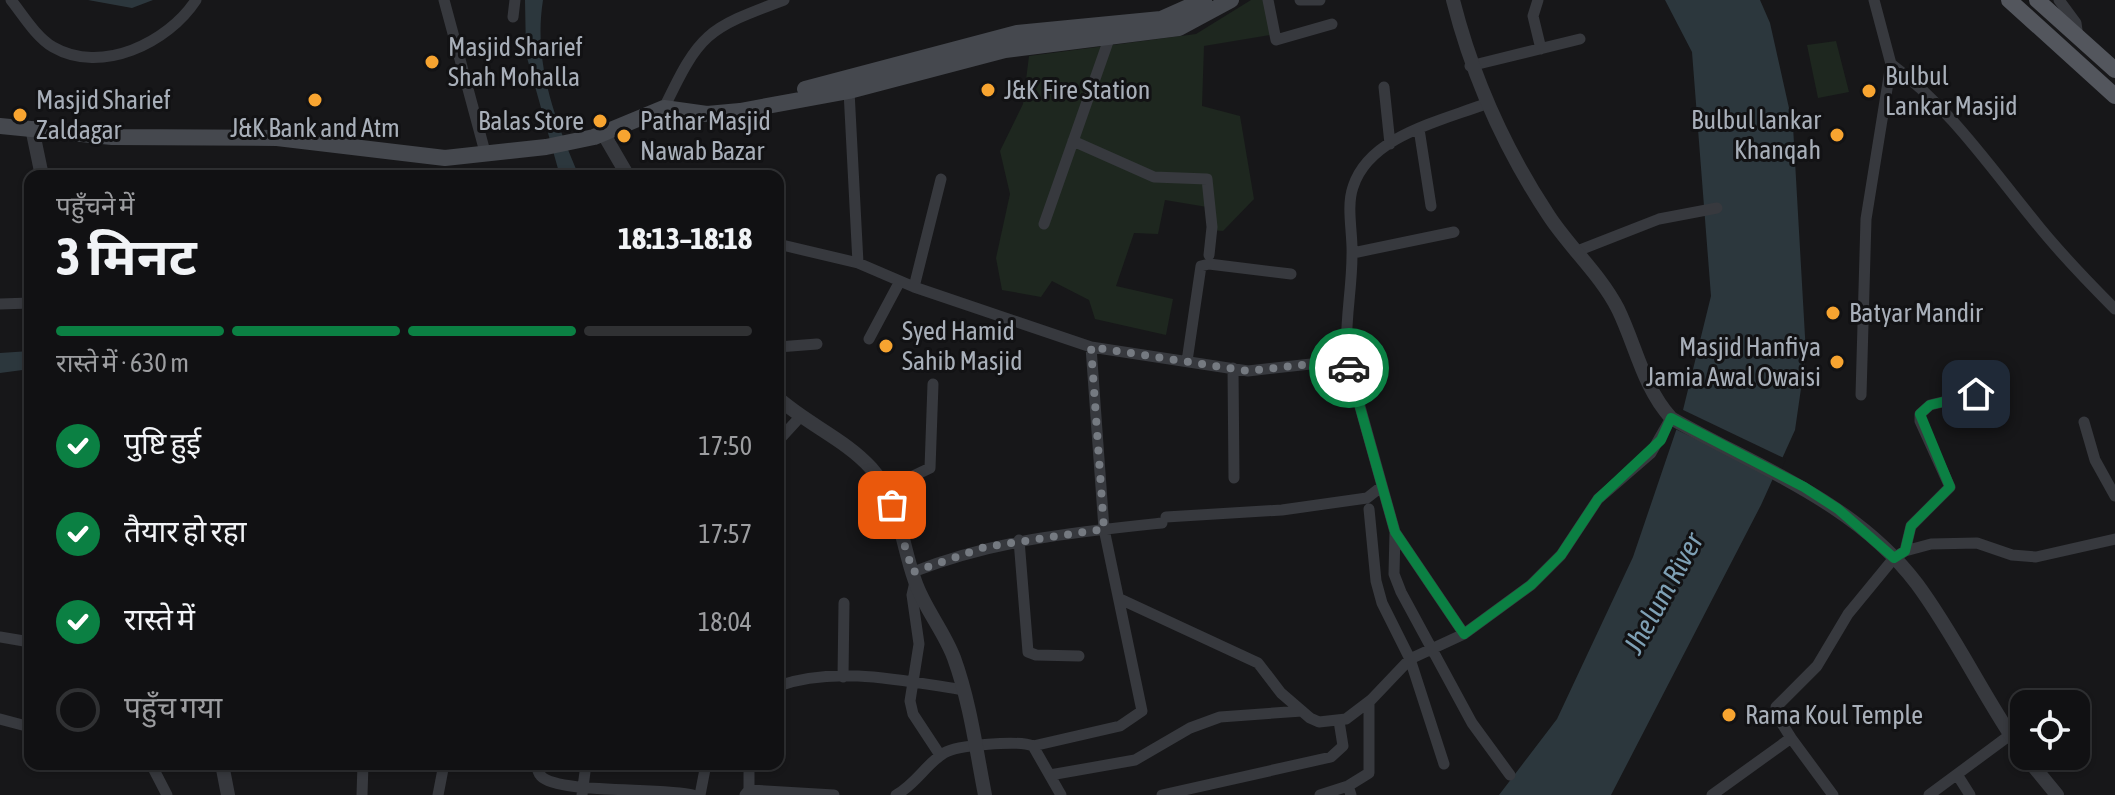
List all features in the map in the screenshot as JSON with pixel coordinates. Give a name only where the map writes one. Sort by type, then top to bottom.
[{"type":"main road","points":[[778,101],[789,93],[1017,33],[1161,19],[1204,0]]},
{"type":"main road","points":[[0,126],[112,137],[277,138],[445,158],[546,147],[598,135],[664,108],[707,114],[849,91],[1005,50],[1179,28],[1231,0]]},
{"type":"main road","points":[[2009,0],[2115,96]]},
{"type":"main road","points":[[2037,0],[2113,64]]},
{"type":"street","points":[[11,0],[37,33],[56,49],[103,56],[127,52],[157,38],[178,22],[196,0]]},
{"type":"street","points":[[444,0],[485,152]]},
{"type":"street","points":[[513,17],[515,0]]},
{"type":"street","points":[[664,108],[690,54],[711,31],[784,0]]},
{"type":"street","points":[[1268,0],[1276,40],[1332,24]]},
{"type":"street","points":[[1300,0],[1320,0]]},
{"type":"street","points":[[1453,0],[1470,66],[1485,104],[1550,217],[1617,308],[1657,402],[1671,418],[1804,487],[1900,555],[2010,735],[1929,795]]},
{"type":"street","points":[[1538,0],[1533,16],[1541,49]]},
{"type":"street","points":[[1861,395],[1866,219],[1891,64],[1874,0]]},
{"type":"street","points":[[2059,0],[2076,23],[2078,37]]},
{"type":"street","points":[[1044,224],[1109,39]]},
{"type":"street","points":[[1470,66],[1580,39]]},
{"type":"street","points":[[1891,64],[1929,96],[1985,157],[2034,220],[2115,309]]},
{"type":"street","points":[[1384,87],[1390,144]]},
{"type":"street","points":[[849,91],[858,263]]},
{"type":"street","points":[[1464,634],[1395,532],[1347,360],[1345,331],[1353,253],[1352,188],[1361,170],[1390,144],[1419,129],[1485,104]]},
{"type":"street","points":[[32,128],[41,170]]},
{"type":"street","points":[[1419,129],[1431,206]]},
{"type":"street","points":[[598,135],[624,170]]},
{"type":"street","points":[[1073,141],[1154,177],[1207,179],[1212,227],[1209,255]]},
{"type":"street","points":[[914,287],[941,179]]},
{"type":"street","points":[[1577,251],[1659,219],[1717,208]]},
{"type":"street","points":[[1353,253],[1454,232]]},
{"type":"street","points":[[784,245],[858,263],[914,287],[1091,347],[1233,368],[1278,370],[1347,360]]},
{"type":"street","points":[[1187,361],[1201,266],[1209,264],[1291,274]]},
{"type":"street","points":[[869,339],[900,281]]},
{"type":"street","points":[[0,304],[24,303]]},
{"type":"street","points":[[784,347],[817,344]]},
{"type":"street","points":[[896,795],[913,786],[940,755],[955,749],[1019,742],[1033,746],[1105,730],[1133,720],[1142,711],[1104,529],[1091,347]]},
{"type":"street","points":[[1233,368],[1234,478]]},
{"type":"street","points":[[886,489],[930,468],[933,384]]},
{"type":"street","points":[[1833,795],[1791,738],[1776,714],[1776,707],[1817,666],[1848,614],[1900,555],[1911,526],[1950,487],[1920,414],[1930,405],[1976,394]]},
{"type":"street","points":[[784,403],[870,467],[886,489],[914,577],[941,627],[964,690],[985,795]]},
{"type":"street","points":[[784,434],[800,417]]},
{"type":"street","points":[[1120,599],[1258,663],[1281,693],[1302,711],[1319,722],[1339,721],[1369,702],[1410,659],[1464,634],[1531,585],[1561,555],[1598,499],[1656,447],[1671,418]]},
{"type":"street","points":[[2084,422],[2095,460],[2115,496]]},
{"type":"street","points":[[914,577],[955,555],[1019,540],[1164,520],[1282,510],[1367,498],[1381,487]]},
{"type":"street","points":[[1369,509],[1376,581],[1382,603],[1410,659],[1444,764]]},
{"type":"street","points":[[1395,532],[1394,574],[1472,723],[1510,775]]},
{"type":"street","points":[[1900,555],[1931,544],[1977,543],[2012,555],[2036,557],[2115,539]]},
{"type":"street","points":[[1019,540],[1028,652],[1079,656]]},
{"type":"street","points":[[914,577],[912,595],[919,644],[910,701],[913,714],[940,755]]},
{"type":"street","points":[[843,677],[844,603]]},
{"type":"street","points":[[0,637],[24,641]]},
{"type":"street","points":[[784,684],[804,679],[843,677],[913,682],[964,690]]},
{"type":"street","points":[[1320,795],[1350,790],[1369,773],[1369,702]]},
{"type":"street","points":[[1050,775],[1135,760],[1190,728],[1220,717],[1302,711]]},
{"type":"street","points":[[0,719],[24,725]]},
{"type":"street","points":[[1162,795],[1331,757],[1343,746],[1339,721]]},
{"type":"street","points":[[1712,795],[1791,738]]},
{"type":"street","points":[[1033,746],[1061,795]]},
{"type":"street","points":[[154,770],[166,794]]},
{"type":"street","points":[[223,770],[228,795]]},
{"type":"street","points":[[362,795],[363,770]]},
{"type":"street","points":[[438,795],[443,770]]},
{"type":"street","points":[[539,770],[546,780],[583,791],[660,790],[693,795]]},
{"type":"street","points":[[583,791],[585,770]]},
{"type":"street","points":[[700,795],[705,770]]},
{"type":"street","points":[[749,770],[747,792],[834,795]]},
{"type":"street","points":[[2036,770],[2057,795]]},
{"type":"street","points":[[1958,776],[1970,795]]},
{"type":"shaded area","points":[[1251,0],[1268,0],[1270,35],[1204,46],[1202,106],[1240,116],[1254,199],[1223,231],[1210,230],[1207,207],[1165,200],[1158,234],[1134,233],[1116,286],[1173,299],[1166,335],[1095,319],[1089,300],[1052,281],[1041,297],[1002,290],[996,258],[1010,194],[1000,151],[1023,104],[1029,56],[1196,34]]},
{"type":"shaded area","points":[[1836,41],[1849,92],[1818,98],[1807,45]]},
{"type":"water","points":[[88,0],[153,0],[132,8]]},
{"type":"water","points":[[525,0],[543,0],[541,46],[548,90],[577,170],[558,170],[526,54]]},
{"type":"water","name":"Jhelum River","points":[[1665,0],[1760,0],[1770,23],[1793,126],[1806,354],[1795,430],[1761,505],[1611,795],[1499,795],[1557,719],[1633,557],[1683,410],[1711,296],[1692,52]]},
{"type":"water","points":[[24,351],[24,370],[0,373],[0,353]]},
{"type":"pier","points":[[1679,408],[1786,459],[1778,478],[1673,428]]},
{"type":"way so far","points":[[892,505],[913,572],[985,547],[1104,529],[1098,484],[1091,347],[1248,371],[1347,360],[1349,368]]},
{"type":"place","name":"Masjid Sharief Shah Mohalla","points":[[432,62]]},
{"type":"place","name":"J&K Fire Station","points":[[988,90]]},
{"type":"place","name":"Bulbul Lankar Masjid","points":[[1869,91]]},
{"type":"place","name":"J&K Bank and Atm","points":[[315,100]]},
{"type":"place","name":"Masjid Sharief Zaldagar","points":[[20,115]]},
{"type":"place","name":"Balas Store","points":[[600,121]]},
{"type":"place","name":"Bulbul lankar Khanqah","points":[[1837,135]]},
{"type":"place","name":"Pathar Masjid Nawab Bazar","points":[[624,136]]},
{"type":"place","name":"Batyar Mandir","points":[[1833,313]]},
{"type":"place","name":"Syed Hamid Sahib Masjid","points":[[886,346]]},
{"type":"place","name":"Masjid Hanfiya Jamia Awal Owaisi","points":[[1837,362]]},
{"type":"place","name":"Rama Koul Temple","points":[[1729,715]]},
{"type":"route","points":[[1349,368],[1395,532],[1464,634],[1531,585],[1561,555],[1598,499],[1651,453],[1671,418],[1804,487],[1838,509],[1894,558],[1905,551],[1911,526],[1950,487],[1950,480],[1920,421],[1920,414],[1930,405],[1976,394]]}]
